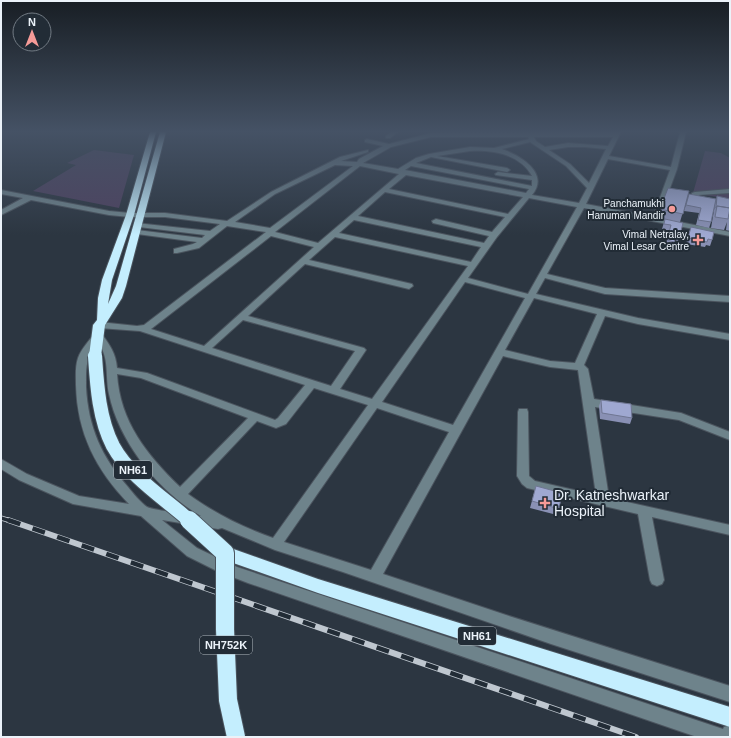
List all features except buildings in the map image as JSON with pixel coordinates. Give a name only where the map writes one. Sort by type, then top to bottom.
[{"type":"highway","name":"NH61","points":[[143,166],[130,215],[107,280],[95,356],[100,406],[105,426],[114,446],[124,461],[140,478],[226,553],[318,586],[730,718]]},
{"type":"highway","name":"NH61","points":[[100,326],[117,298],[142,215],[154,166]]},
{"type":"highway","name":"NH752K","points":[[226,553],[225,629],[228,700],[236,737]]},
{"type":"street","points":[[178,251],[194,247],[268,196],[327,166]]},
{"type":"street","points":[[142,329],[147,327],[357,166]]},
{"type":"street","points":[[373,166],[531,192]]},
{"type":"street","points":[[206,349],[384,190],[408,166]]},
{"type":"street","points":[[421,166],[581,205],[730,234]]},
{"type":"street","points":[[458,166],[508,176],[536,177]]},
{"type":"street","points":[[482,166],[536,177]]},
{"type":"street","points":[[519,166],[528,168],[536,177]]},
{"type":"street","points":[[569,166],[590,187]]},
{"type":"street","points":[[374,577],[531,296],[601,166]]},
{"type":"street","points":[[655,220],[668,195],[674,169],[664,166]]},
{"type":"street","points":[[275,545],[462,279],[494,235],[531,192],[536,177]]},
{"type":"street","points":[[384,190],[510,216]]},
{"type":"street","points":[[692,200],[694,194],[698,193],[730,191]]},
{"type":"street","points":[[1,192],[109,213],[130,215],[165,215],[228,223],[271,232],[320,246]]},
{"type":"street","points":[[1,213],[31,197]]},
{"type":"street","points":[[352,217],[486,246]]},
{"type":"street","points":[[436,221],[494,235]]},
{"type":"street","points":[[138,228],[213,234]]},
{"type":"street","points":[[138,228],[203,240]]},
{"type":"street","points":[[333,234],[473,265]]},
{"type":"street","points":[[304,261],[409,286]]},
{"type":"street","points":[[542,275],[605,291],[730,299]]},
{"type":"street","points":[[462,279],[638,321],[730,337]]},
{"type":"street","points":[[579,366],[602,312]]},
{"type":"street","points":[[241,317],[361,350],[334,390]]},
{"type":"street","points":[[100,326],[142,329],[456,430]]},
{"type":"street","points":[[100,326],[110,354],[114,393],[120,419],[134,445],[157,473],[204,513],[228,526],[275,545],[374,577],[536,633],[730,694]]},
{"type":"street","points":[[100,326],[82,360],[80,399],[87,430],[101,462],[120,488],[144,512],[191,551],[230,571],[721,737]]},
{"type":"street","points":[[500,352],[550,364],[579,366],[583,369],[603,501]]},
{"type":"street","points":[[111,370],[143,375],[274,424],[280,422],[312,383]]},
{"type":"street","points":[[589,402],[681,417],[730,436]]},
{"type":"street","points":[[523,412],[523,476],[526,482],[531,485],[730,530]]},
{"type":"street","points":[[180,494],[255,417]]},
{"type":"street","points":[[1,463],[23,478],[77,501],[228,526]]},
{"type":"street","points":[[644,511],[657,580]]},
{"type":"shaded area","points":[[74,166],[131,166],[119,208],[33,191]]},
{"type":"shaded area","points":[[701,166],[730,166],[730,199],[693,193]]},
{"type":"railway","points":[[1,518],[10,521]]},
{"type":"railway","points":[[10,521],[636,737]]},
{"type":"place","name":"Panchamukhi Hanuman Mandir","points":[[672,209]]},
{"type":"place","name":"Vimal Netralay, Vimal Lesar Centre","points":[[698,240]]},
{"type":"place","name":"Dr. Katneshwarkar Hospital","points":[[545,503]]}]
